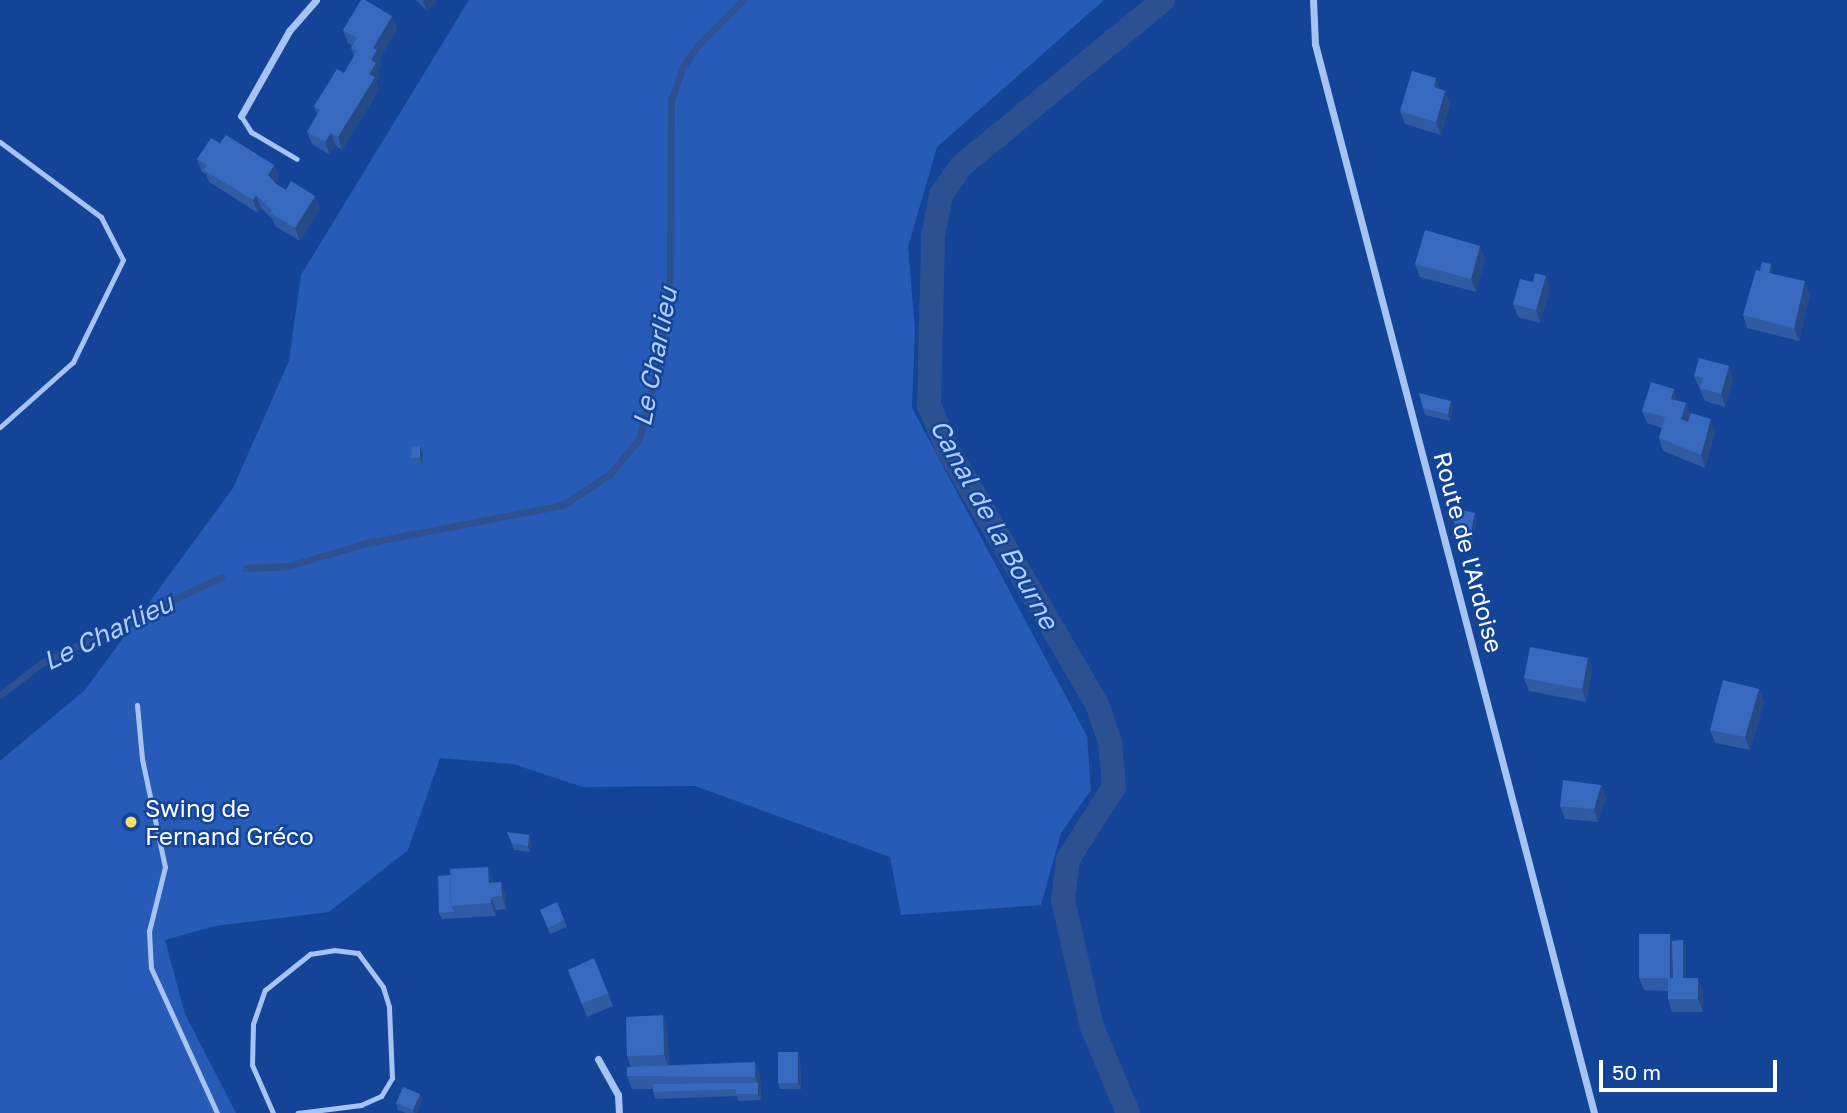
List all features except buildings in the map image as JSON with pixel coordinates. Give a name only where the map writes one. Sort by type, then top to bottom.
[{"type":"street","points":[[241,116],[289,31],[316,0]]},
{"type":"street","name":"Route de l'Ardoise","points":[[1313,0],[1315,44],[1594,1113]]},
{"type":"street","points":[[598,1059],[618,1095],[619,1113]]},
{"type":"lane","points":[[241,116],[251,132],[296,159]]},
{"type":"lane","points":[[0,142],[101,217],[123,260],[73,362],[0,427]]},
{"type":"lane","points":[[137,705],[142,758],[166,867],[149,932],[151,968],[217,1113]]},
{"type":"lane","points":[[273,1113],[252,1065],[253,1024],[265,990],[310,954],[334,950],[358,953],[383,987],[389,1007],[392,1078],[381,1096],[361,1105],[298,1113]]},
{"type":"shaded area","points":[[469,0],[1104,0],[937,147],[908,247],[915,330],[912,408],[1087,736],[1091,790],[1061,833],[1041,905],[901,915],[890,857],[695,786],[583,787],[513,764],[440,758],[408,850],[329,912],[215,926],[165,940],[185,1014],[236,1113],[0,1113],[0,761],[85,690],[233,488],[289,361],[301,275]]},
{"type":"waterway","name":"Le Charlieu","points":[[246,568],[289,566],[366,543],[563,505],[610,474],[639,439],[659,363],[670,277],[671,100],[683,67],[698,45],[743,0]]},
{"type":"waterway","name":"Canal de la Bourne","points":[[1128,1113],[1092,1027],[1063,900],[1068,859],[1114,787],[1110,742],[1097,704],[949,452],[929,405],[933,236],[941,195],[961,166],[1163,0]]},
{"type":"waterway","name":"Le Charlieu","points":[[0,695],[43,662],[221,577]]},
{"type":"place","name":"Swing de Fernand Gréco","points":[[131,822]]}]
